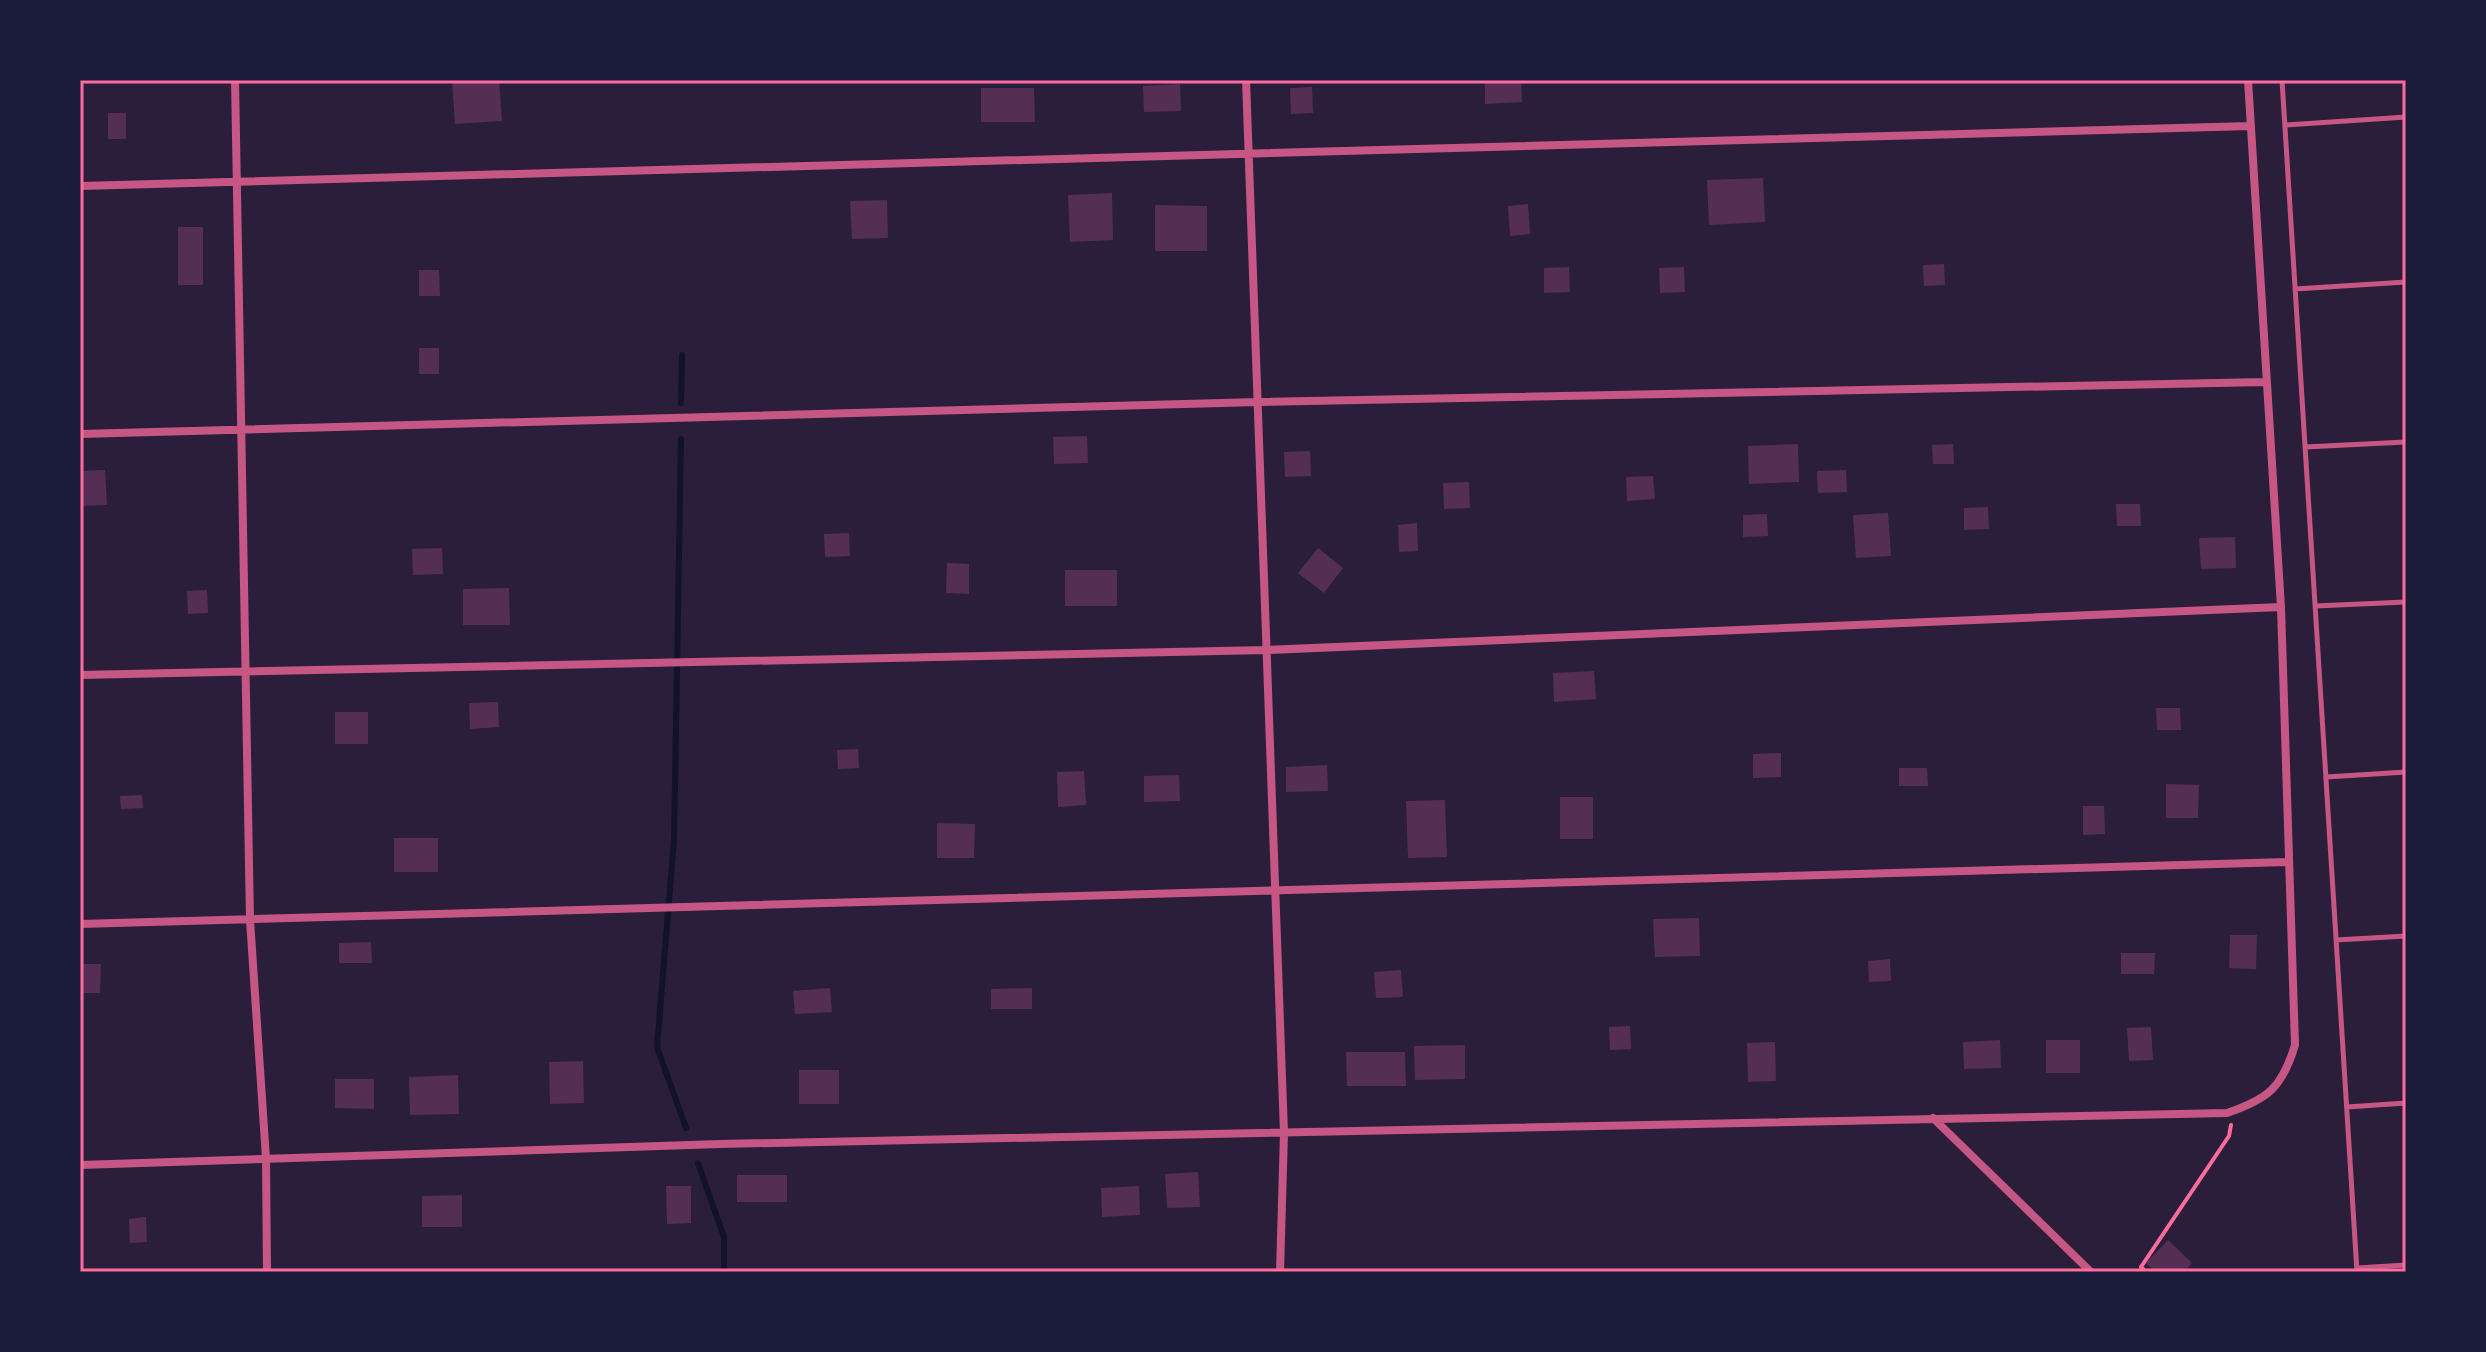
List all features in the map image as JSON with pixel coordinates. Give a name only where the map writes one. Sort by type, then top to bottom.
[{"type":"street","points":[[235,80],[250,920],[266,1158],[267,1272]]},
{"type":"street","points":[[1246,80],[1284,1133],[1280,1272]]},
{"type":"street","points":[[80,1165],[2233,1111],[2257,1103],[2274,1089],[2288,1068],[2295,1045],[2281,607],[2248,80]]},
{"type":"street","points":[[80,186],[2251,126]]},
{"type":"street","points":[[80,434],[1259,402],[2265,382]]},
{"type":"street","points":[[80,675],[1267,650],[2281,607]]},
{"type":"street","points":[[80,924],[2287,862]]},
{"type":"street","points":[[1933,1118],[2091,1272]]},
{"type":"lane","points":[[2282,80],[2357,1270],[2406,1265]]},
{"type":"lane","points":[[2285,125],[2406,117]]},
{"type":"lane","points":[[2295,289],[2406,282]]},
{"type":"lane","points":[[2305,447],[2406,442]]},
{"type":"lane","points":[[2315,606],[2406,602]]},
{"type":"lane","points":[[2326,777],[2406,772]]},
{"type":"lane","points":[[2336,940],[2406,936]]},
{"type":"lane","points":[[2347,1107],[2406,1103]]},
{"type":"path","points":[[2146,1272],[2141,1267],[2229,1136],[2233,1111]]},
{"type":"shaded area","points":[[80,80],[2406,80],[2406,1272],[80,1272]]},
{"type":"building","points":[[499,80],[502,121],[455,124],[452,82]]},
{"type":"building","points":[[1485,80],[1521,80],[1522,102],[1485,104]]},
{"type":"building","points":[[1180,84],[1181,111],[1144,112],[1143,86]]},
{"type":"building","points":[[1312,87],[1313,113],[1291,114],[1290,88]]},
{"type":"building","points":[[981,88],[1034,88],[1035,122],[981,122]]},
{"type":"building","points":[[108,113],[126,113],[126,139],[108,139]]},
{"type":"building","points":[[1763,178],[1765,222],[1709,225],[1707,180]]},
{"type":"building","points":[[1112,193],[1113,240],[1070,242],[1068,195]]},
{"type":"building","points":[[887,200],[888,238],[852,239],[850,201]]},
{"type":"building","points":[[1528,204],[1530,234],[1510,236],[1508,206]]},
{"type":"building","points":[[1155,205],[1207,206],[1207,251],[1155,251]]},
{"type":"building","points":[[178,227],[203,227],[203,285],[178,285]]},
{"type":"building","points":[[1944,264],[1945,285],[1924,286],[1923,265]]},
{"type":"building","points":[[1569,267],[1570,292],[1544,293],[1544,268]]},
{"type":"building","points":[[1684,267],[1685,292],[1660,293],[1659,268]]},
{"type":"building","points":[[419,270],[439,270],[440,296],[419,296]]},
{"type":"building","points":[[419,348],[439,348],[439,374],[419,374]]},
{"type":"building","points":[[1087,436],[1088,463],[1054,464],[1053,437]]},
{"type":"building","points":[[1798,444],[1799,482],[1749,484],[1748,446]]},
{"type":"building","points":[[1953,444],[1954,464],[1933,464],[1932,445]]},
{"type":"building","points":[[1310,451],[1311,476],[1285,477],[1284,452]]},
{"type":"building","points":[[105,470],[107,505],[80,506],[80,471]]},
{"type":"building","points":[[1846,470],[1847,492],[1818,493],[1817,471]]},
{"type":"building","points":[[1653,476],[1655,499],[1627,501],[1626,477]]},
{"type":"building","points":[[1469,482],[1470,508],[1444,509],[1443,483]]},
{"type":"building","points":[[2116,504],[2140,504],[2141,526],[2117,526]]},
{"type":"building","points":[[1988,507],[1989,529],[1964,530],[1964,508]]},
{"type":"building","points":[[1888,513],[1891,556],[1856,558],[1853,515]]},
{"type":"building","points":[[1767,514],[1768,536],[1743,537],[1743,515]]},
{"type":"building","points":[[1417,523],[1418,551],[1399,552],[1398,525]]},
{"type":"building","points":[[849,533],[850,556],[825,557],[824,534]]},
{"type":"building","points":[[2235,537],[2236,568],[2201,569],[2199,538]]},
{"type":"building","points":[[442,548],[443,574],[413,575],[412,549]]},
{"type":"building","points":[[1318,548],[1343,568],[1324,593],[1298,573]]},
{"type":"building","points":[[947,563],[969,564],[969,594],[946,593]]},
{"type":"building","points":[[1065,570],[1117,570],[1117,606],[1065,606]]},
{"type":"building","points":[[509,588],[510,625],[463,625],[463,589]]},
{"type":"building","points":[[207,590],[208,613],[188,614],[187,591]]},
{"type":"building","points":[[1594,671],[1596,699],[1554,702],[1553,673]]},
{"type":"building","points":[[498,702],[499,727],[470,729],[469,703]]},
{"type":"building","points":[[2156,708],[2180,708],[2181,730],[2157,730]]},
{"type":"building","points":[[335,712],[368,712],[368,744],[335,744]]},
{"type":"building","points":[[858,749],[859,768],[838,769],[837,750]]},
{"type":"building","points":[[1781,753],[1781,777],[1753,778],[1753,754]]},
{"type":"building","points":[[1327,765],[1328,791],[1286,792],[1286,767]]},
{"type":"building","points":[[1899,768],[1927,768],[1928,786],[1899,786]]},
{"type":"building","points":[[1084,771],[1086,805],[1058,807],[1057,772]]},
{"type":"building","points":[[1179,775],[1180,801],[1144,802],[1144,776]]},
{"type":"building","points":[[2166,784],[2199,785],[2198,818],[2166,818]]},
{"type":"building","points":[[142,795],[143,808],[121,809],[120,796]]},
{"type":"building","points":[[1560,797],[1593,797],[1593,839],[1560,839]]},
{"type":"building","points":[[1445,800],[1447,857],[1408,858],[1406,801]]},
{"type":"building","points":[[2083,806],[2104,806],[2105,834],[2083,835]]},
{"type":"building","points":[[937,823],[975,824],[974,858],[937,858]]},
{"type":"building","points":[[394,838],[438,838],[438,872],[394,872]]},
{"type":"building","points":[[1699,918],[1700,956],[1655,957],[1653,919]]},
{"type":"building","points":[[2230,935],[2257,935],[2256,969],[2229,968]]},
{"type":"building","points":[[371,942],[372,963],[339,963],[339,943]]},
{"type":"building","points":[[2121,953],[2155,953],[2154,974],[2121,974]]},
{"type":"building","points":[[1890,959],[1891,981],[1869,982],[1868,961]]},
{"type":"building","points":[[80,964],[101,964],[100,993],[80,993]]},
{"type":"building","points":[[1401,970],[1403,997],[1376,998],[1374,972]]},
{"type":"building","points":[[830,988],[832,1012],[795,1014],[793,991]]},
{"type":"building","points":[[1032,988],[1032,1009],[991,1009],[991,989]]},
{"type":"building","points":[[1630,1026],[1631,1049],[1610,1050],[1609,1027]]},
{"type":"building","points":[[2151,1027],[2153,1060],[2129,1061],[2127,1028]]},
{"type":"building","points":[[2000,1040],[2001,1068],[1964,1069],[1963,1042]]},
{"type":"building","points":[[2046,1040],[2080,1040],[2080,1073],[2046,1073]]},
{"type":"building","points":[[1775,1042],[1776,1081],[1748,1082],[1747,1043]]},
{"type":"building","points":[[1465,1045],[1465,1079],[1415,1080],[1414,1046]]},
{"type":"building","points":[[1346,1052],[1405,1052],[1406,1086],[1347,1086]]},
{"type":"building","points":[[583,1061],[584,1103],[550,1104],[549,1062]]},
{"type":"building","points":[[799,1070],[839,1070],[839,1104],[799,1104]]},
{"type":"building","points":[[458,1075],[459,1114],[410,1115],[409,1077]]},
{"type":"building","points":[[335,1079],[374,1079],[374,1109],[335,1108]]},
{"type":"building","points":[[1198,1172],[1200,1207],[1167,1208],[1165,1174]]},
{"type":"building","points":[[737,1175],[787,1175],[787,1202],[737,1202]]},
{"type":"building","points":[[666,1186],[691,1186],[691,1223],[667,1224]]},
{"type":"building","points":[[1139,1186],[1140,1215],[1102,1217],[1101,1188]]},
{"type":"building","points":[[462,1195],[462,1227],[422,1227],[422,1196]]},
{"type":"building","points":[[146,1217],[147,1242],[130,1243],[129,1219]]},
{"type":"building","points":[[2168,1240],[2192,1263],[2184,1272],[2155,1272],[2146,1263]]},
{"type":"waterway","points":[[681,403],[682,355]]},
{"type":"waterway","points":[[681,439],[674,840],[657,1047],[686,1128]]},
{"type":"waterway","points":[[698,1163],[724,1237],[724,1272]]}]
